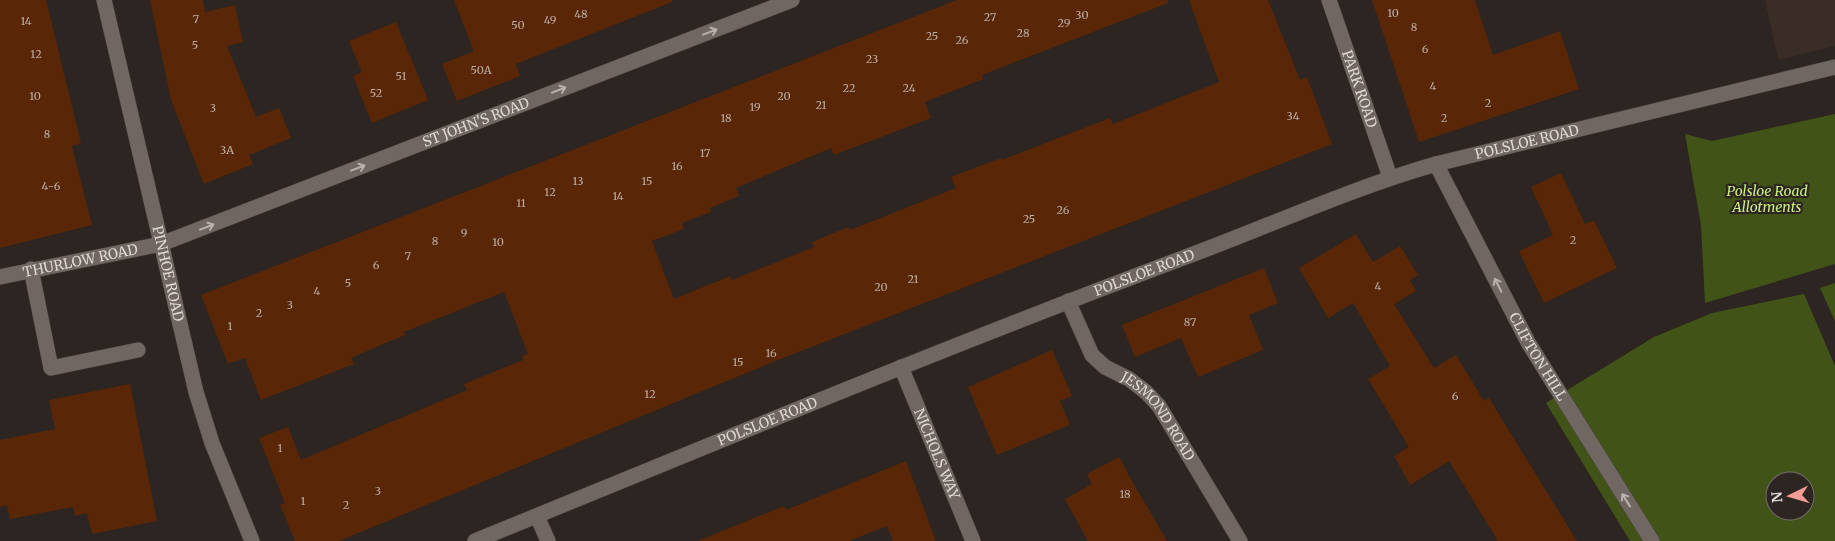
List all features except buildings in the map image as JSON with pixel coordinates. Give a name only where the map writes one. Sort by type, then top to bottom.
[{"type":"street","name":"PINHOE ROAD","points":[[104,0],[202,409],[212,443],[252,541]]},
{"type":"street","name":"ST JOHN'S ROAD","points":[[161,244],[792,0]]},
{"type":"street","name":"PARK ROAD","points":[[1330,0],[1390,177]]},
{"type":"street","name":"POLSLOE ROAD","points":[[475,541],[901,367],[1390,177],[1436,164],[1835,67]]},
{"type":"street","name":"CLIFTON HILL","points":[[1436,164],[1529,344],[1652,541]]},
{"type":"street","name":"THURLOW ROAD","points":[[0,277],[31,269],[161,244]]},
{"type":"street","points":[[31,269],[51,368],[138,350]]},
{"type":"street","name":"JESMOND ROAD","points":[[1068,301],[1092,354],[1105,367],[1146,392],[1159,406],[1240,541]]},
{"type":"street","name":"NICHOLS WAY","points":[[901,367],[973,541]]},
{"type":"street","points":[[538,516],[548,541]]},
{"type":"shaded area","points":[[1765,0],[1835,0],[1835,46],[1778,60]]},
{"type":"green space","name":"Polsloe Road Allotments","points":[[1835,114],[1835,264],[1705,303],[1701,225],[1685,134],[1712,141]]},
{"type":"green space","points":[[1835,283],[1835,321],[1820,288]]},
{"type":"green space","points":[[1804,294],[1835,366],[1835,541],[1630,541],[1546,403],[1654,337],[1712,313]]}]
